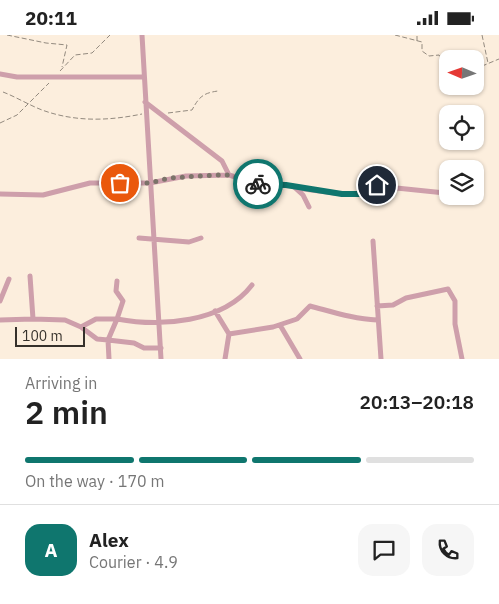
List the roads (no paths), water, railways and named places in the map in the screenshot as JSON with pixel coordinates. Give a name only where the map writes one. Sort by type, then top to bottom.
[{"type":"street","points":[[142,35],[145,113],[161,359]]},
{"type":"street","points":[[0,74],[18,77],[144,77]]},
{"type":"street","points":[[145,102],[222,161],[229,175]]},
{"type":"street","points":[[0,194],[43,195],[90,183],[150,183],[186,176],[229,175],[258,184],[286,185],[342,194],[360,194],[377,185],[439,192]]},
{"type":"street","points":[[296,188],[309,207]]},
{"type":"street","points":[[139,238],[189,242],[201,238]]},
{"type":"street","points":[[374,241],[377,320],[382,359]]},
{"type":"street","points":[[30,276],[33,319]]},
{"type":"street","points":[[0,301],[9,279]]},
{"type":"street","points":[[109,359],[108,340],[123,301],[116,291],[117,281]]},
{"type":"street","points":[[82,327],[96,319],[117,319],[135,323],[193,321],[238,298],[252,285]]},
{"type":"street","points":[[377,306],[393,305],[406,298],[448,289],[454,301],[455,324],[462,359]]},
{"type":"street","points":[[228,334],[280,325],[297,319],[310,306],[346,315],[354,319],[377,320]]},
{"type":"street","points":[[215,311],[228,334],[225,359]]},
{"type":"street","points":[[0,320],[65,320],[82,327],[97,339],[134,343],[144,348],[161,348]]},
{"type":"street","points":[[280,325],[300,359]]}]
